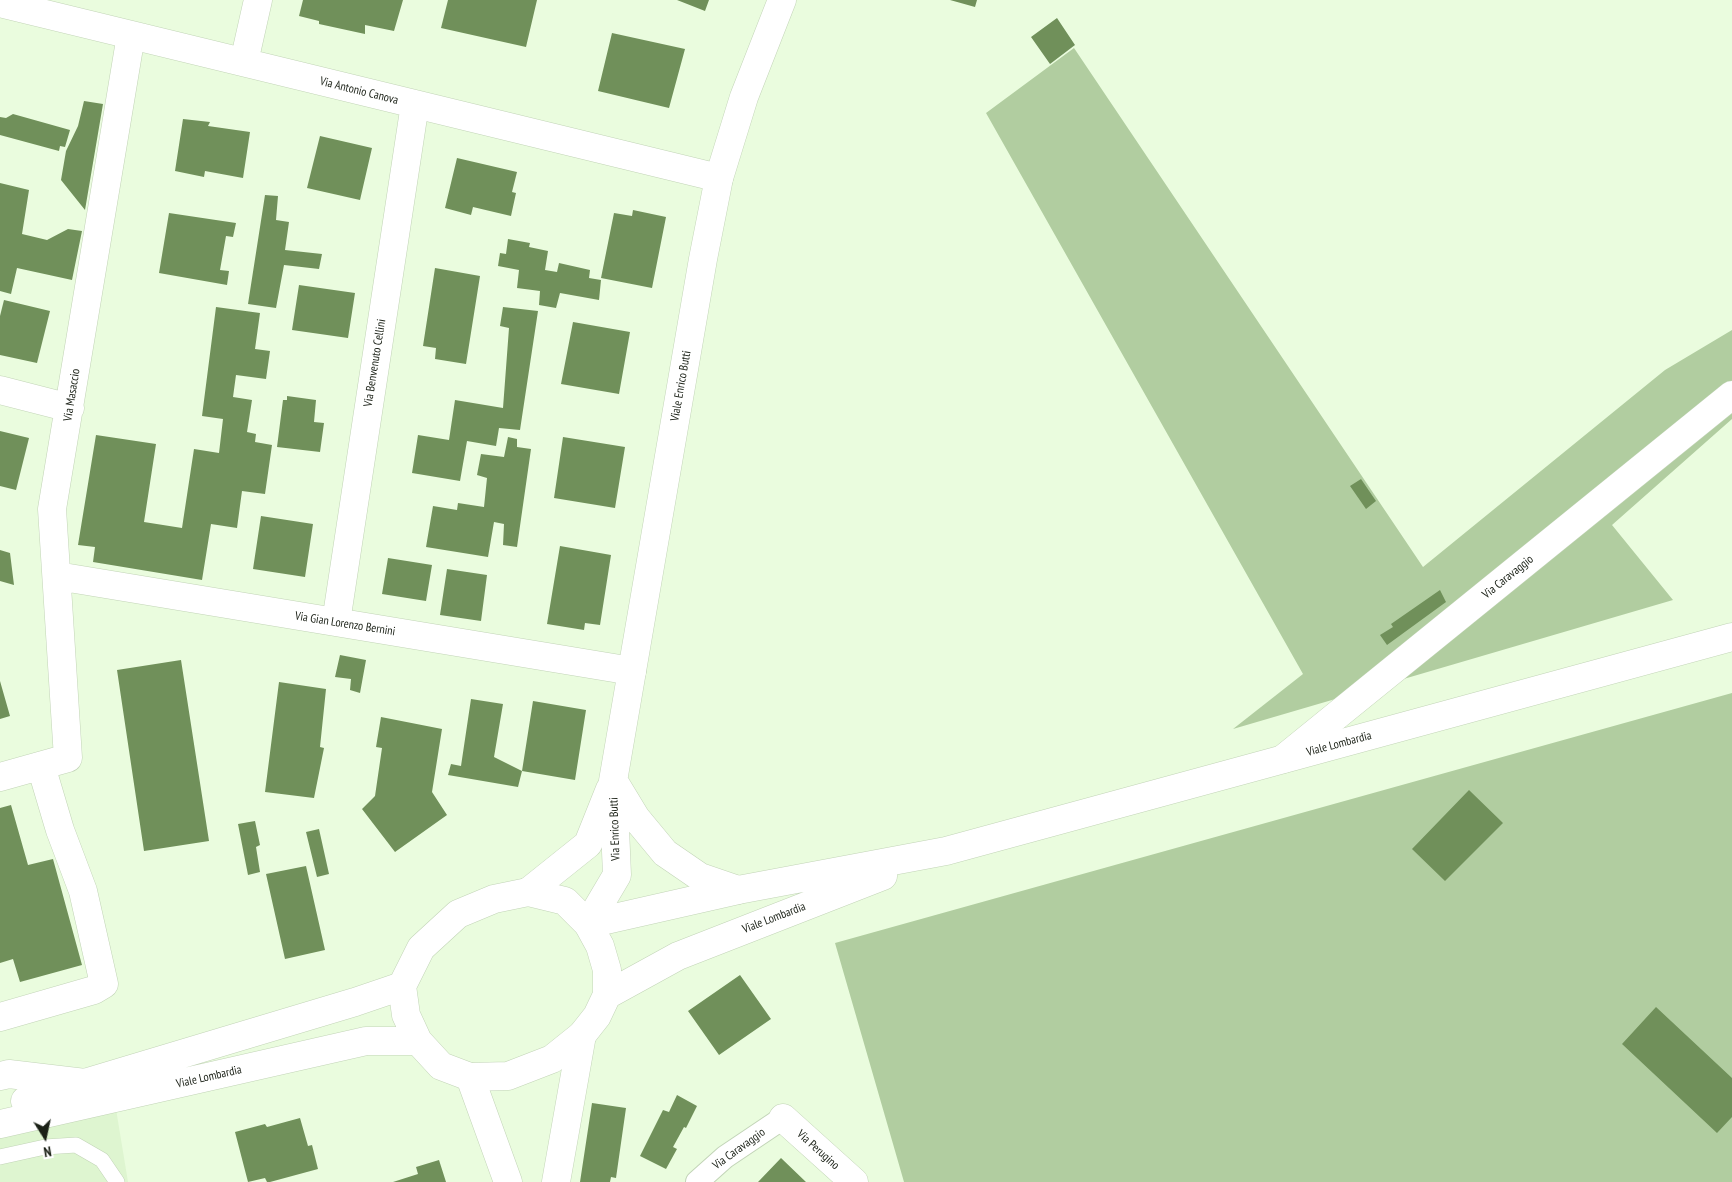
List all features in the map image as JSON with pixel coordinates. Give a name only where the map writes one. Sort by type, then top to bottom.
[{"type":"street","points":[[244,62],[258,0]]},
{"type":"street","name":"Viale Enrico Butti","points":[[614,781],[701,268],[719,178],[744,97],[782,0]]},
{"type":"street","name":"Via Antonio Canova","points":[[0,3],[719,178]]},
{"type":"street","name":"Via Masaccio","points":[[41,766],[68,758],[52,509],[131,35]]},
{"type":"street","name":"Via Benvenuto Cellini","points":[[336,622],[414,104]]},
{"type":"street","points":[[0,390],[70,408]]},
{"type":"street","name":"Via Caravaggio","points":[[1283,759],[1732,395]]},
{"type":"street","name":"Via Gian Lorenzo Bernini","points":[[57,576],[632,672]]},
{"type":"street","name":"Viale Lombardia","points":[[588,924],[738,890],[946,851],[1732,638]]},
{"type":"street","points":[[0,777],[41,766],[60,830],[83,891],[104,984],[94,990],[0,1017]]},
{"type":"street","points":[[614,781],[636,818],[666,853],[700,877],[738,890]]},
{"type":"street","name":"Via Enrico Butti","points":[[528,892],[588,844],[614,781]]},
{"type":"street","name":"Via Enrico Butti","points":[[588,924],[617,875],[614,781]]},
{"type":"street","name":"Viale Lombardia","points":[[608,995],[678,956],[946,851]]},
{"type":"street","points":[[528,892],[565,901],[588,924],[600,946],[607,970],[608,995],[597,1016],[582,1035],[552,1059],[508,1076],[470,1077],[441,1066],[418,1041],[406,1015],[402,986],[420,948],[458,914],[494,899],[528,892]]},
{"type":"street","points":[[0,1109],[355,1002],[402,986]]},
{"type":"street","points":[[556,1182],[582,1035]]},
{"type":"street","name":"Viale Lombardia","points":[[0,1124],[366,1041],[418,1041]]},
{"type":"street","points":[[0,1076],[10,1074],[85,1083]]},
{"type":"street","points":[[470,1077],[508,1182]]},
{"type":"street","name":"Via Caravaggio","points":[[696,1182],[725,1158],[783,1118]]},
{"type":"street","name":"Via Perugino","points":[[783,1118],[854,1182]]},
{"type":"lane","points":[[0,1157],[45,1147],[76,1145],[102,1160],[117,1182]]},
{"type":"shaded area","points":[[1074,48],[1423,567],[1665,370],[1732,330],[1732,419],[1612,525],[1673,600],[1233,729],[1303,674],[986,113]]},
{"type":"shaded area","points":[[1732,693],[1732,1182],[904,1182],[835,943]]},
{"type":"shaded area","points":[[115,1103],[128,1182],[0,1182],[0,1130]]},
{"type":"building","points":[[303,0],[403,0],[394,31],[365,25],[365,34],[319,24],[319,21],[299,16]]},
{"type":"building","points":[[448,0],[537,0],[526,47],[441,28]]},
{"type":"building","points":[[677,0],[709,0],[705,11]]},
{"type":"building","points":[[950,0],[977,0],[975,7]]},
{"type":"building","points":[[1057,18],[1075,45],[1050,64],[1031,37]]},
{"type":"building","points":[[612,33],[685,49],[669,108],[598,91]]},
{"type":"building","points":[[84,101],[103,104],[85,210],[61,180],[66,151],[78,126]]},
{"type":"building","points":[[13,114],[70,130],[65,147],[60,146],[59,151],[0,135],[0,117],[6,118]]},
{"type":"building","points":[[183,119],[210,122],[208,126],[250,132],[243,178],[205,171],[204,177],[175,171]]},
{"type":"building","points":[[320,136],[372,148],[360,200],[307,188]]},
{"type":"building","points":[[457,158],[517,172],[512,192],[516,193],[511,216],[473,207],[471,215],[445,208]]},
{"type":"building","points":[[0,183],[29,190],[22,234],[47,240],[68,229],[82,231],[72,280],[17,268],[11,294],[0,291]]},
{"type":"building","points":[[265,195],[278,196],[276,220],[289,222],[285,250],[322,254],[319,269],[284,265],[276,308],[248,304]]},
{"type":"building","points":[[633,210],[666,217],[652,288],[601,278],[614,213],[632,216]]},
{"type":"building","points":[[169,213],[236,223],[233,237],[226,236],[220,270],[229,271],[227,285],[159,273]]},
{"type":"building","points":[[508,239],[530,243],[529,247],[548,251],[545,270],[557,272],[559,263],[590,270],[589,278],[601,280],[599,300],[560,293],[556,308],[539,305],[540,291],[517,288],[519,270],[498,266],[500,253],[506,254]]},
{"type":"building","points":[[435,268],[480,276],[466,364],[435,359],[436,348],[423,346]]},
{"type":"building","points":[[299,285],[355,293],[348,338],[292,330]]},
{"type":"building","points":[[4,300],[50,311],[37,363],[0,355],[0,316]]},
{"type":"building","points":[[216,307],[260,313],[255,349],[270,351],[266,379],[236,375],[233,397],[252,400],[247,432],[256,434],[255,442],[272,445],[265,494],[242,491],[237,528],[211,524],[202,580],[93,562],[95,547],[78,545],[96,435],[156,444],[144,522],[182,528],[194,449],[219,453],[223,419],[202,416]]},
{"type":"building","points":[[503,307],[538,311],[520,430],[499,428],[496,446],[467,441],[460,481],[412,473],[418,435],[449,440],[455,400],[503,408],[509,328],[500,326]]},
{"type":"building","points":[[573,322],[630,332],[619,394],[561,384]]},
{"type":"building","points":[[287,396],[316,400],[314,422],[324,423],[320,452],[277,447],[283,400],[287,400]]},
{"type":"building","points":[[0,431],[29,438],[16,490],[0,486]]},
{"type":"building","points":[[508,437],[517,439],[517,447],[531,449],[517,547],[503,545],[504,524],[494,522],[488,557],[426,547],[433,506],[457,510],[458,503],[484,507],[487,478],[477,475],[481,454],[504,457]]},
{"type":"building","points":[[563,437],[625,447],[615,508],[554,498]]},
{"type":"building","points":[[1361,479],[1376,501],[1366,509],[1350,486]]},
{"type":"building","points":[[261,516],[313,524],[305,577],[253,569]]},
{"type":"building","points":[[560,546],[611,555],[600,625],[585,623],[584,630],[547,624]]},
{"type":"building","points":[[0,550],[10,553],[14,585],[0,581]]},
{"type":"building","points":[[388,558],[432,565],[426,601],[382,594]]},
{"type":"building","points":[[447,569],[487,575],[481,621],[440,615]]},
{"type":"building","points":[[1440,590],[1446,602],[1387,645],[1380,635],[1393,627],[1391,624]]},
{"type":"building","points":[[340,655],[366,660],[360,693],[350,690],[351,679],[335,677]]},
{"type":"building","points":[[181,660],[209,841],[144,851],[117,670]]},
{"type":"building","points":[[0,681],[10,716],[0,719]]},
{"type":"building","points":[[279,682],[326,689],[320,747],[324,748],[314,798],[265,792]]},
{"type":"building","points":[[471,699],[503,704],[494,757],[522,771],[518,787],[448,775],[451,764],[461,766]]},
{"type":"building","points":[[533,701],[586,710],[575,780],[522,771]]},
{"type":"building","points":[[381,717],[442,729],[432,792],[447,815],[395,852],[362,809],[375,796],[382,748],[376,747]]},
{"type":"building","points":[[1469,790],[1503,823],[1445,881],[1412,849]]},
{"type":"building","points":[[11,805],[28,865],[53,859],[82,965],[20,982],[13,959],[0,963],[0,808]]},
{"type":"building","points":[[255,821],[260,845],[256,847],[260,872],[248,875],[238,824]]},
{"type":"building","points":[[319,829],[329,874],[317,877],[306,832]]},
{"type":"building","points":[[306,866],[325,950],[285,959],[266,874]]},
{"type":"building","points":[[740,975],[771,1019],[719,1055],[688,1011]]},
{"type":"building","points":[[1656,1007],[1732,1078],[1732,1117],[1717,1133],[1622,1044]]},
{"type":"building","points":[[677,1095],[697,1106],[686,1128],[684,1127],[673,1147],[677,1149],[666,1169],[640,1156],[663,1110],[669,1112]]},
{"type":"building","points":[[592,1103],[626,1108],[616,1178],[611,1177],[610,1182],[580,1182]]},
{"type":"building","points":[[300,1118],[308,1146],[312,1145],[318,1169],[270,1182],[267,1182],[265,1178],[248,1182],[235,1132],[265,1124],[267,1127]]},
{"type":"building","points":[[781,1158],[806,1182],[758,1182]]},
{"type":"building","points":[[439,1160],[446,1182],[393,1182],[418,1174],[416,1167]]}]
